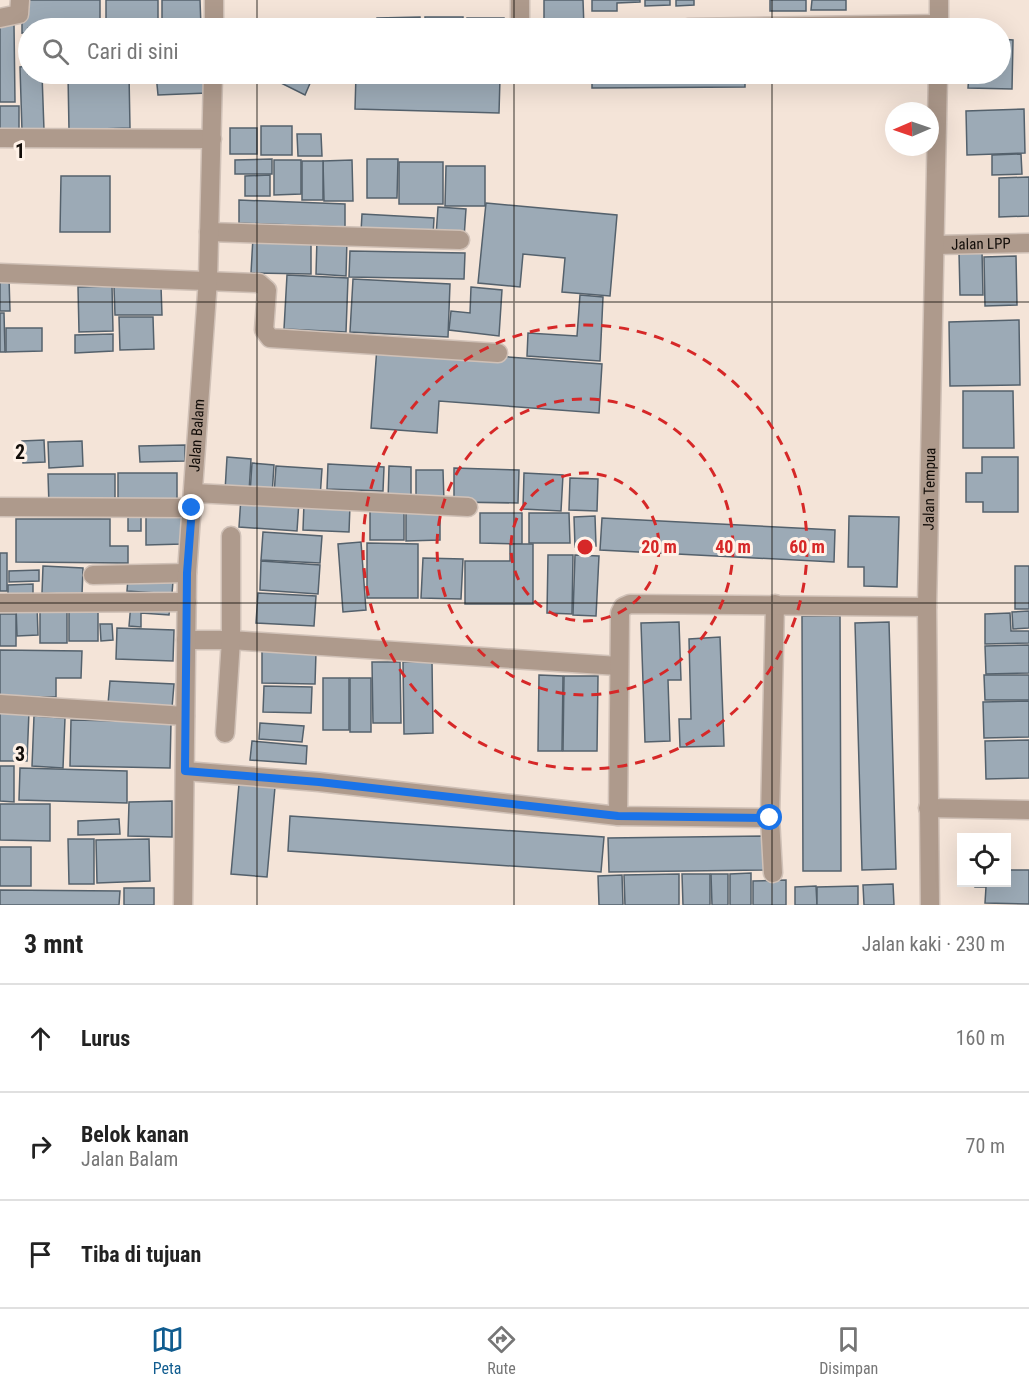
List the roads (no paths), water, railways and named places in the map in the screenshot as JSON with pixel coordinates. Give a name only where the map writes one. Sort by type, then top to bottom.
[{"type":"street","points":[[0,18],[19,14],[20,0]]},
{"type":"street","points":[[214,0],[214,18]]},
{"type":"street","points":[[520,0],[520,18]]},
{"type":"street","points":[[939,0],[939,18]]},
{"type":"street","name":"Jalan Balam","points":[[183,905],[187,573],[208,279],[213,84]]},
{"type":"street","name":"Jalan Tempua","points":[[930,905],[927,607],[938,84]]},
{"type":"street","points":[[0,138],[212,139]]},
{"type":"street","points":[[209,232],[460,240]]},
{"type":"street","name":"Jalan LPP","points":[[935,245],[1029,243]]},
{"type":"street","points":[[0,273],[208,279],[264,285],[267,290],[264,333],[275,340],[498,353]]},
{"type":"street","points":[[0,507],[193,500],[468,507]]},
{"type":"street","points":[[225,733],[231,640],[231,536]]},
{"type":"street","points":[[93,575],[187,573]]},
{"type":"street","points":[[0,603],[187,602]]},
{"type":"street","points":[[618,816],[620,613],[626,605],[775,604],[927,607]]},
{"type":"street","points":[[773,873],[770,818],[775,604]]},
{"type":"street","points":[[186,640],[231,640],[618,666]]},
{"type":"street","points":[[0,704],[184,716]]},
{"type":"street","points":[[185,771],[319,782],[618,816],[770,818]]},
{"type":"street","points":[[928,808],[1029,810]]}]
